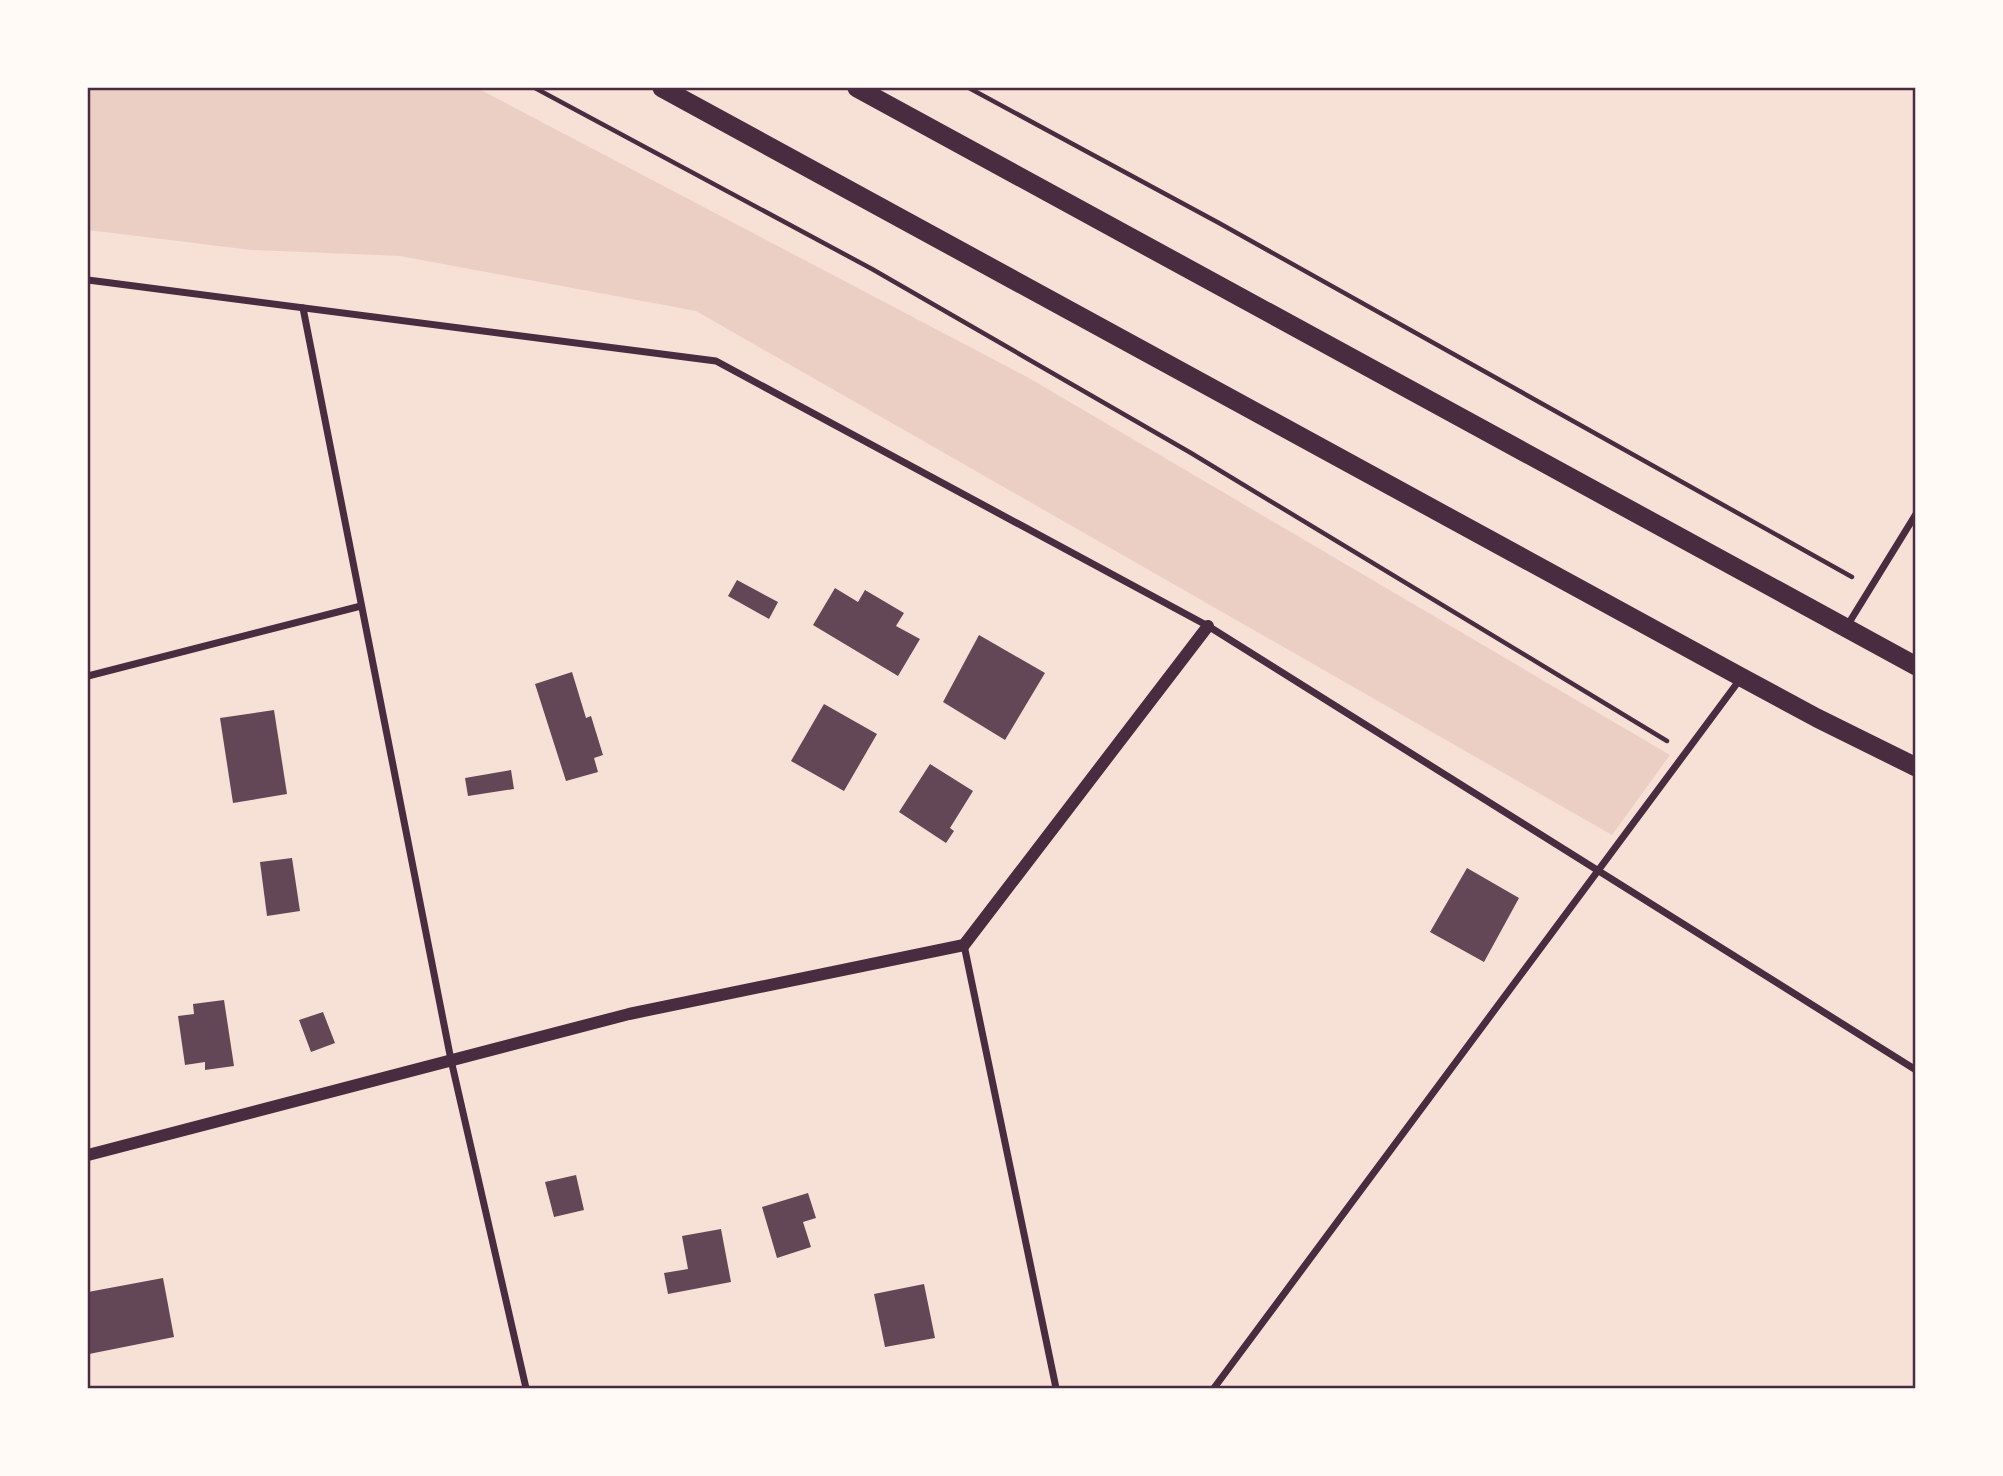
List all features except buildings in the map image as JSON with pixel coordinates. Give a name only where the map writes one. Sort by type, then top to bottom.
[{"type":"highway","points":[[662,88],[1817,719],[1916,767]]},
{"type":"highway","points":[[857,88],[1916,666]]},
{"type":"highway","points":[[1881,646],[1916,660]]},
{"type":"highway","points":[[1817,719],[1916,782]]},
{"type":"street","points":[[88,280],[716,361],[1209,626],[1916,1070]]},
{"type":"street","points":[[303,308],[451,1060],[526,1388]]},
{"type":"street","points":[[1847,627],[1916,514]]},
{"type":"street","points":[[88,676],[361,606]]},
{"type":"street","points":[[88,1156],[629,1014],[964,945],[1209,626]]},
{"type":"street","points":[[1214,1388],[1741,677]]},
{"type":"street","points":[[964,945],[1056,1388]]},
{"type":"path","points":[[535,88],[872,269],[1061,378],[1202,460],[1686,753]]},
{"type":"path","points":[[969,88],[1231,230],[1871,588]]},
{"type":"shaded area","points":[[88,88],[477,88],[1029,378],[1670,755],[1612,835],[696,311],[400,256],[251,250],[88,230]]}]
